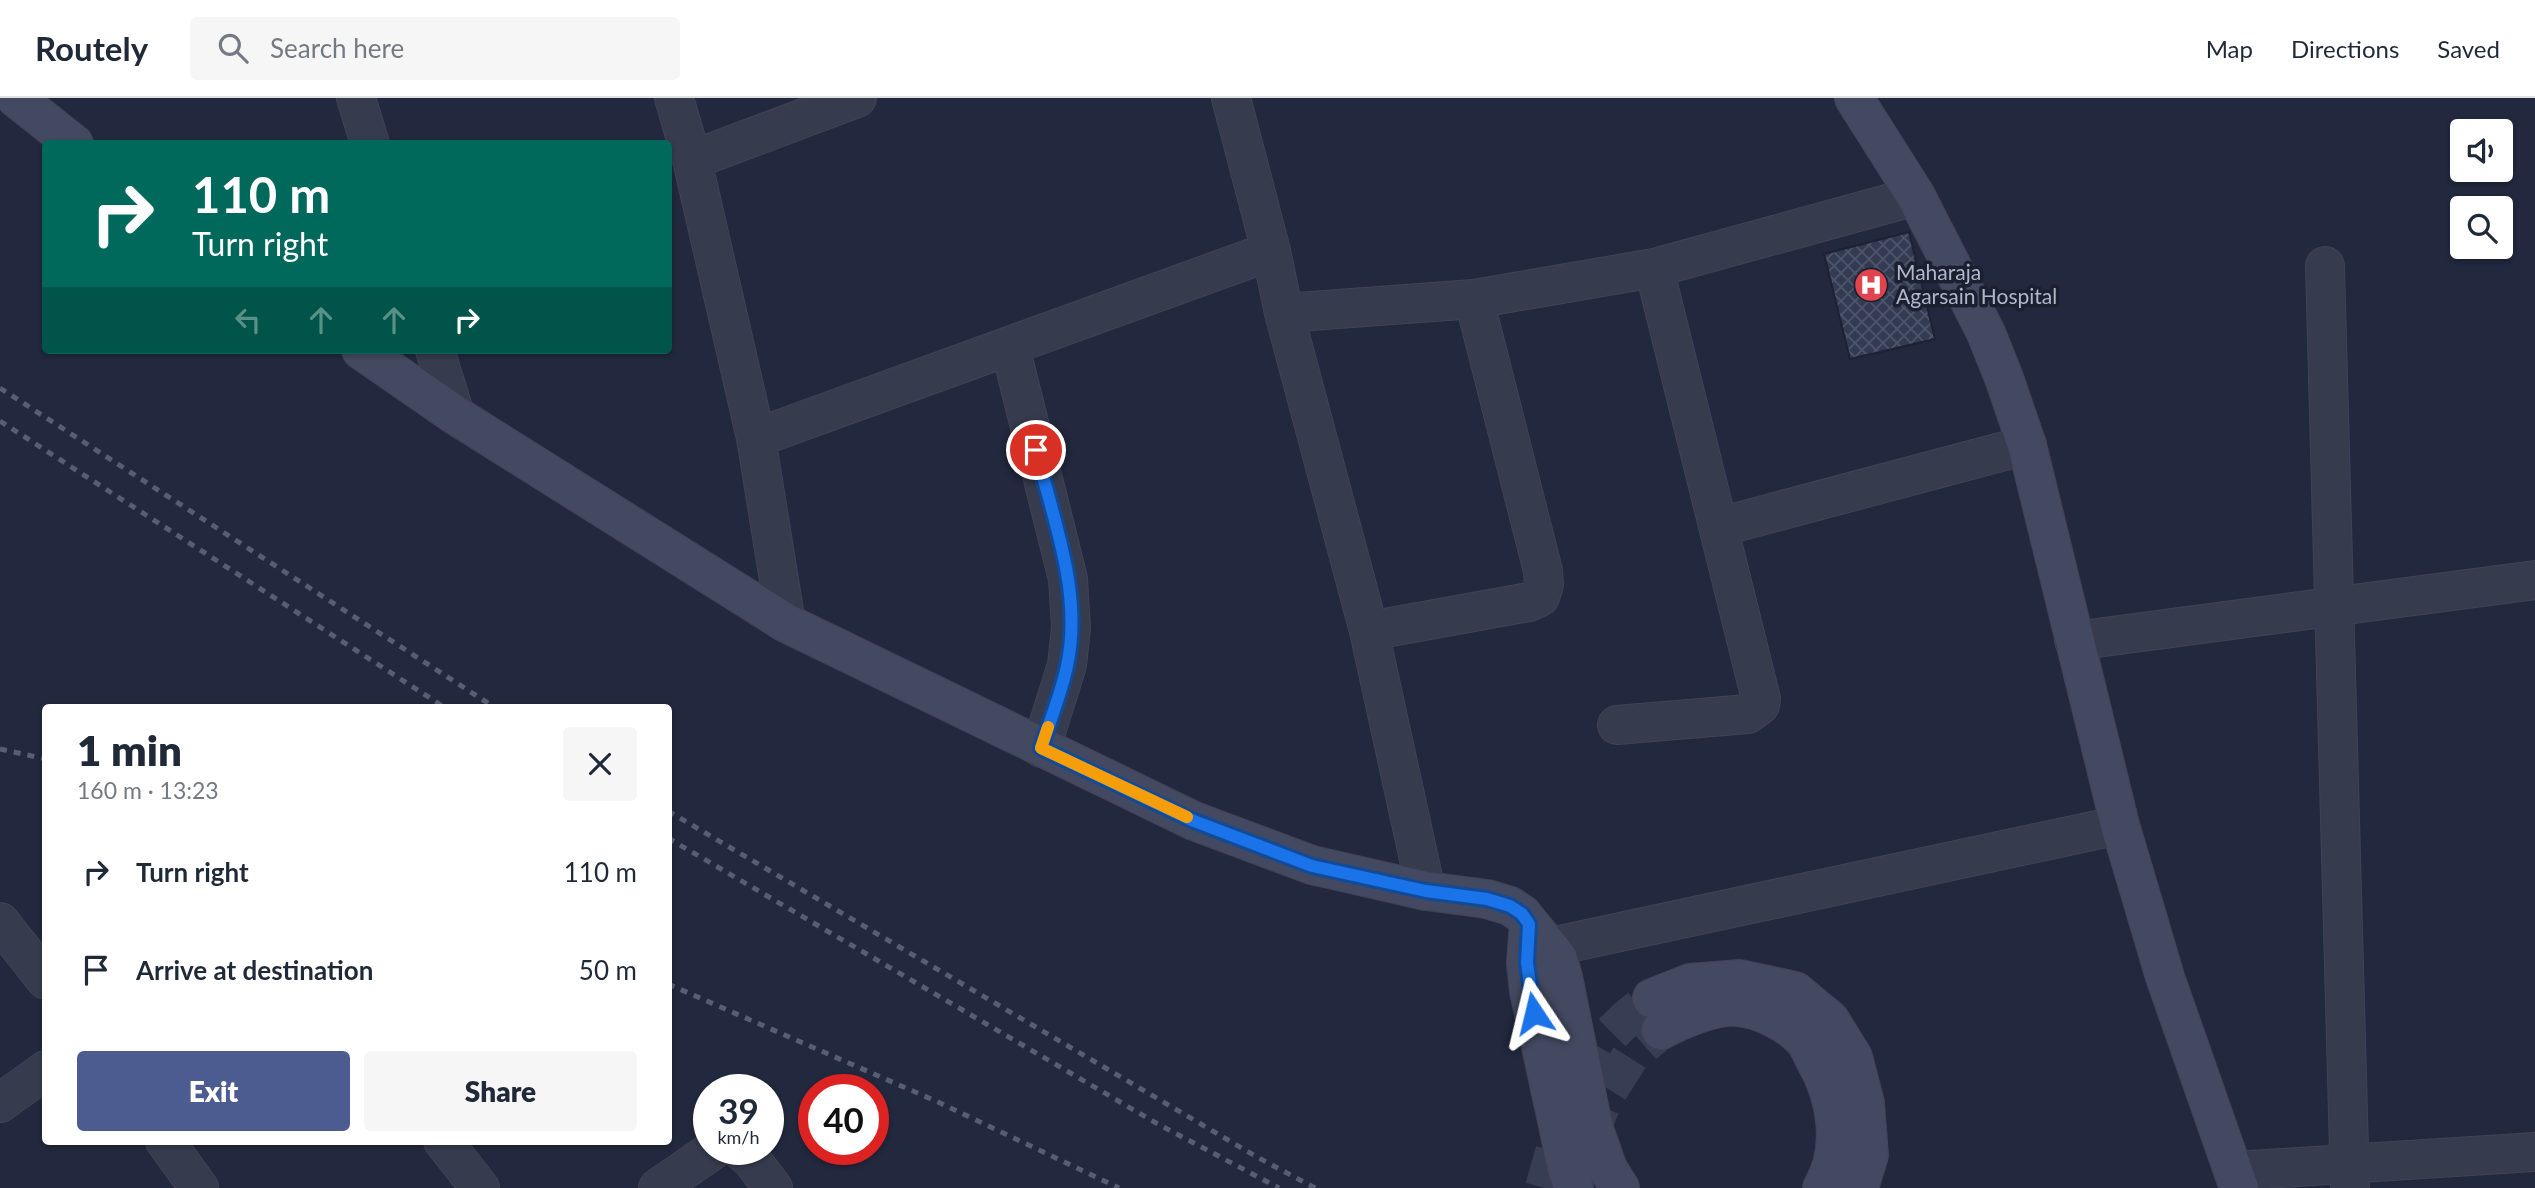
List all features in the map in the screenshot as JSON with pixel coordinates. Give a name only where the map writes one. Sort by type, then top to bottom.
[{"type":"street","points":[[16,98],[69,140]]},
{"type":"street","points":[[356,98],[369,140]]},
{"type":"street","points":[[674,98],[692,160],[756,438],[786,623]]},
{"type":"street","points":[[692,160],[858,98]]},
{"type":"street","points":[[1231,98],[1271,251],[1284,313],[1369,631],[1426,891]]},
{"type":"street","points":[[1854,98],[1916,196],[1986,333],[2027,445],[2120,825],[2165,977],[2236,1180],[2349,1176],[2535,1152]]},
{"type":"street","points":[[1284,313],[1474,299],[1654,268],[1916,196]]},
{"type":"street","points":[[756,438],[1271,251]]},
{"type":"street","points":[[2325,266],[2349,1176]]},
{"type":"street","points":[[1617,725],[1748,714],[1754,712],[1761,699],[1654,268]]},
{"type":"street","points":[[1369,631],[1530,602],[1540,597],[1545,585],[1474,299]]},
{"type":"street","points":[[1010,347],[1069,579],[1071,628],[1067,665],[1041,748]]},
{"type":"street","points":[[367,354],[455,415],[786,623],[1041,748],[1194,821],[1312,866],[1426,891],[1487,899],[1510,906],[1522,914],[1535,941],[1558,959],[1593,1126],[1608,1169],[1620,1188]]},
{"type":"street","points":[[436,354],[455,415]]},
{"type":"street","points":[[1719,527],[2027,445]]},
{"type":"street","points":[[2074,641],[2535,580]]},
{"type":"street","points":[[1535,941],[2120,825]]},
{"type":"street","points":[[0,922],[42,975]]},
{"type":"street","points":[[1535,941],[1529,991],[1567,1167],[1574,1188]]},
{"type":"street","points":[[1822,1188],[1831,1172],[1837,1126],[1826,1079],[1803,1038],[1776,1018],[1738,1007],[1694,1014],[1657,1014],[1690,983],[1740,979],[1795,992],[1830,1020],[1853,1057],[1865,1103],[1869,1154],[1859,1188]]},
{"type":"street","points":[[0,1103],[42,1073]]},
{"type":"street","points":[[169,1145],[199,1188]]},
{"type":"street","points":[[446,1145],[480,1188]]},
{"type":"street","points":[[658,1188],[693,1164]]},
{"type":"street","points":[[756,1165],[773,1188]]},
{"type":"building","points":[[1909,232],[1935,339],[1850,359],[1824,254]]},
{"type":"tunnel","points":[[1544,1188],[1562,1124],[1574,1095],[1605,1040],[1652,998]]},
{"type":"tunnel","points":[[1587,1142],[1604,1098],[1630,1057],[1661,1030]]},
{"type":"railway","points":[[0,388],[489,704]]},
{"type":"railway","points":[[0,421],[439,704]]},
{"type":"railway","points":[[0,749],[42,758]]},
{"type":"railway","points":[[672,813],[1257,1157],[1315,1188]]},
{"type":"railway","points":[[672,840],[1156,1123],[1279,1188]]},
{"type":"railway","points":[[672,986],[938,1102],[1119,1188]]},
{"type":"slow traffic","points":[[1048,727],[1041,748],[1187,817]]},
{"type":"place","name":"Maharaja Agarsain Hospital","points":[[1871,285]]},
{"type":"route","points":[[1036,450],[1069,579],[1071,628],[1067,665],[1041,748],[1194,821],[1312,866],[1426,891],[1487,899],[1510,906],[1522,914],[1529,924],[1527,963],[1534,1013]]}]
